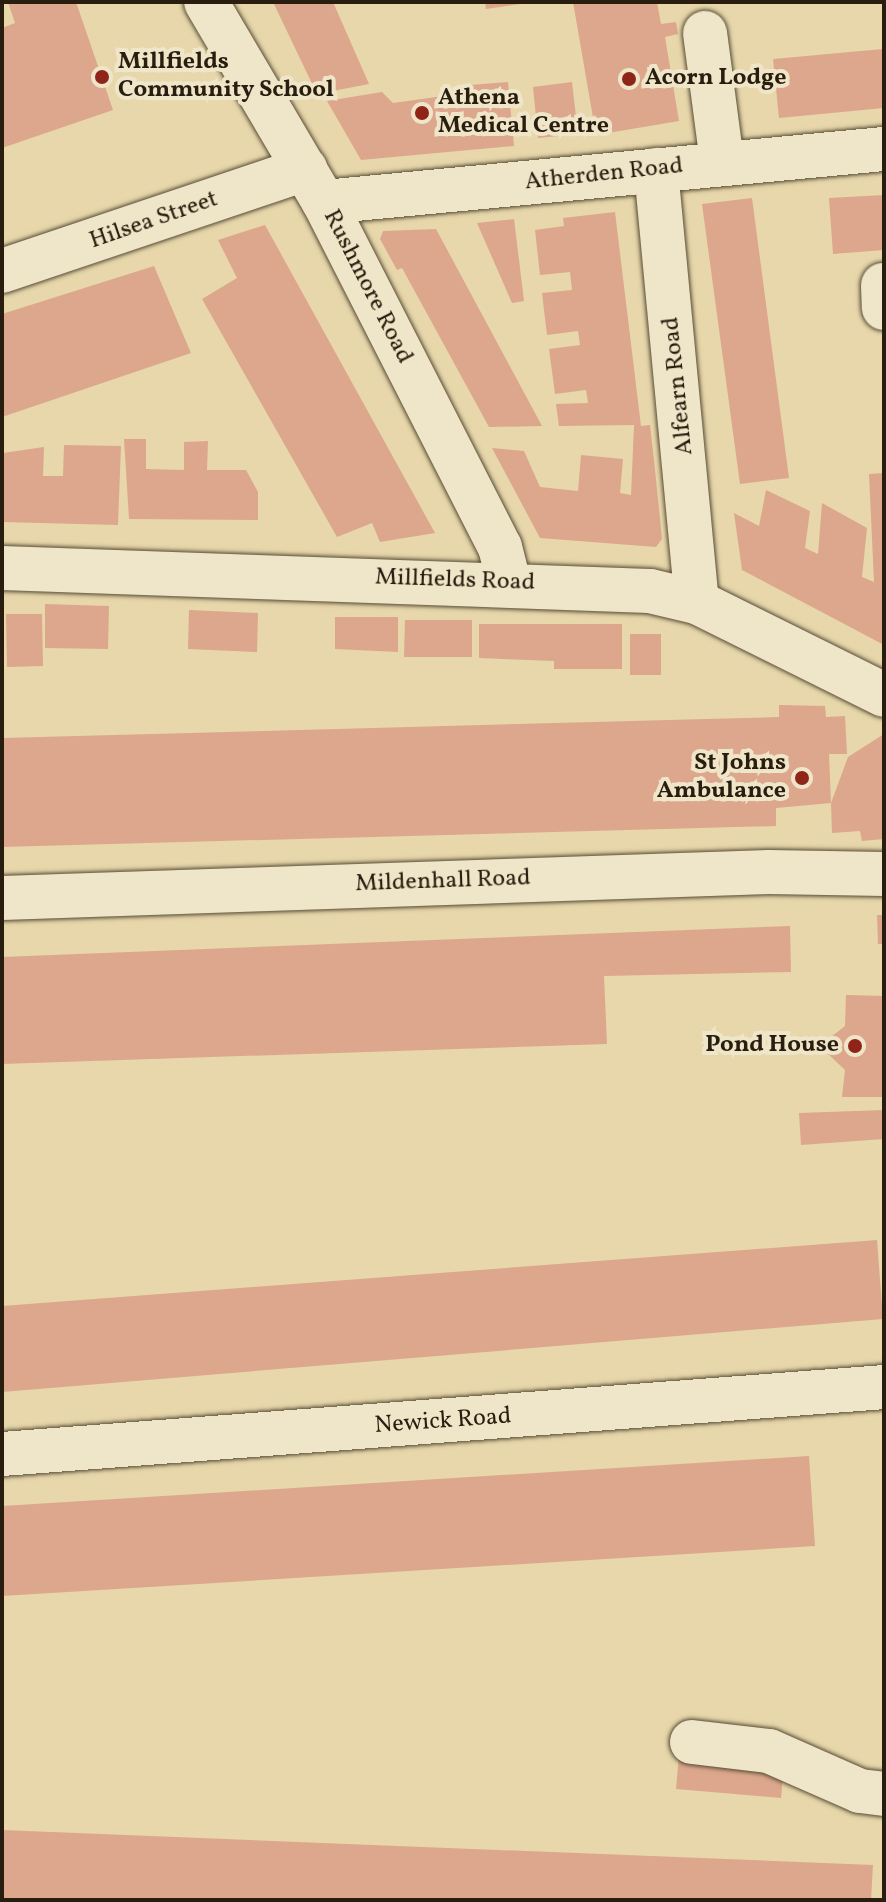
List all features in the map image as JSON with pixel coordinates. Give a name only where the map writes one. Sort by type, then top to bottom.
[{"type":"street","name":"Rushmore Road","points":[[206,2],[314,186],[500,547],[509,582]]},
{"type":"street","points":[[705,33],[722,163]]},
{"type":"street","name":"Atherden Road","points":[[314,186],[656,170],[884,149]]},
{"type":"street","name":"Alfearn Road","points":[[656,170],[697,602]]},
{"type":"street","name":"Hilsea Street","points":[[2,271],[314,186]]},
{"type":"street","name":"Millfields Road","points":[[2,568],[509,582],[650,591],[697,602],[884,695]]},
{"type":"street","name":"Mildenhall Road","points":[[2,898],[769,872],[884,874]]},
{"type":"street","name":"Newick Road","points":[[2,1454],[884,1387]]},
{"type":"street","points":[[692,1742],[769,1751],[860,1791],[884,1794]]},
{"type":"building","points":[[8,2],[76,2],[113,110],[2,148],[2,28],[15,23]]},
{"type":"building","points":[[273,2],[333,2],[369,84],[317,94]]},
{"type":"building","points":[[485,2],[520,2],[520,4],[486,9]]},
{"type":"building","name":"Acorn Lodge","points":[[573,2],[657,2],[661,24],[676,22],[678,34],[665,37],[679,121],[596,135]]},
{"type":"building","points":[[883,49],[884,108],[779,118],[773,59]]},
{"type":"building","name":"Athena Medical Centre","points":[[508,82],[514,146],[361,160],[327,101],[382,92],[393,103],[458,94],[457,86]]},
{"type":"building","points":[[572,82],[578,134],[538,138],[533,87]]},
{"type":"building","points":[[884,195],[884,250],[833,254],[829,198]]},
{"type":"building","points":[[752,198],[789,478],[740,484],[702,204]]},
{"type":"building","points":[[615,212],[641,426],[650,425],[662,539],[656,547],[540,538],[492,448],[524,451],[540,487],[578,491],[581,455],[623,459],[620,493],[631,495],[634,425],[559,426],[556,404],[588,403],[586,390],[555,394],[549,349],[580,345],[578,331],[547,335],[542,293],[572,290],[570,272],[540,275],[535,230],[564,226],[563,218]]},
{"type":"building","points":[[514,219],[524,301],[512,303],[477,223]]},
{"type":"building","points":[[265,225],[435,533],[380,542],[372,523],[337,537],[202,299],[237,278],[218,240]]},
{"type":"building","points":[[436,229],[542,426],[489,427],[402,268],[397,270],[380,239],[383,231]]},
{"type":"building","points":[[154,266],[191,353],[2,417],[2,314]]},
{"type":"building","points":[[124,439],[146,439],[146,469],[184,470],[184,442],[208,441],[207,470],[246,470],[258,492],[258,520],[129,519]]},
{"type":"building","points":[[64,445],[121,446],[118,525],[2,522],[3,453],[44,447],[43,476],[63,476]]},
{"type":"building","points":[[884,473],[884,645],[742,570],[734,513],[759,526],[766,490],[810,511],[805,548],[818,554],[822,503],[867,528],[862,577],[874,582],[869,474]]},
{"type":"building","points":[[45,604],[109,606],[108,649],[45,648]]},
{"type":"building","points":[[189,610],[258,613],[257,652],[188,649]]},
{"type":"building","points":[[6,614],[42,614],[43,666],[7,667]]},
{"type":"building","points":[[335,617],[398,617],[398,652],[335,649]]},
{"type":"building","points":[[405,620],[472,620],[472,657],[404,657]]},
{"type":"building","points":[[479,624],[622,624],[622,669],[554,669],[554,661],[479,658]]},
{"type":"building","points":[[630,634],[661,634],[661,675],[630,675]]},
{"type":"building","points":[[779,705],[825,706],[826,717],[845,716],[847,754],[829,754],[831,803],[776,808],[776,826],[2,847],[2,738],[779,717]]},
{"type":"building","points":[[884,734],[884,839],[862,841],[860,831],[832,833],[831,803],[848,757]]},
{"type":"building","points":[[877,915],[884,915],[884,944],[878,944]]},
{"type":"building","points":[[790,926],[791,972],[604,976],[607,1044],[2,1064],[2,957]]},
{"type":"building","name":"Pond House","points":[[846,995],[884,996],[884,1097],[842,1097],[845,1070],[826,1052],[827,1040],[845,1026]]},
{"type":"building","points":[[884,1110],[884,1139],[801,1145],[799,1113]]},
{"type":"building","points":[[877,1240],[883,1319],[2,1392],[2,1306]]},
{"type":"building","points":[[809,1456],[815,1546],[2,1596],[2,1506]]},
{"type":"building","points":[[679,1756],[784,1765],[781,1798],[676,1789]]},
{"type":"building","points":[[2,1830],[873,1865],[871,1900],[2,1900]]},
{"type":"place","name":"Millfields Community School","points":[[102,77]]},
{"type":"place","name":"Acorn Lodge","points":[[629,79]]},
{"type":"place","name":"Athena Medical Centre","points":[[422,113]]},
{"type":"place","name":"St Johns Ambulance","points":[[802,778]]},
{"type":"place","name":"Pond House","points":[[855,1046]]}]
